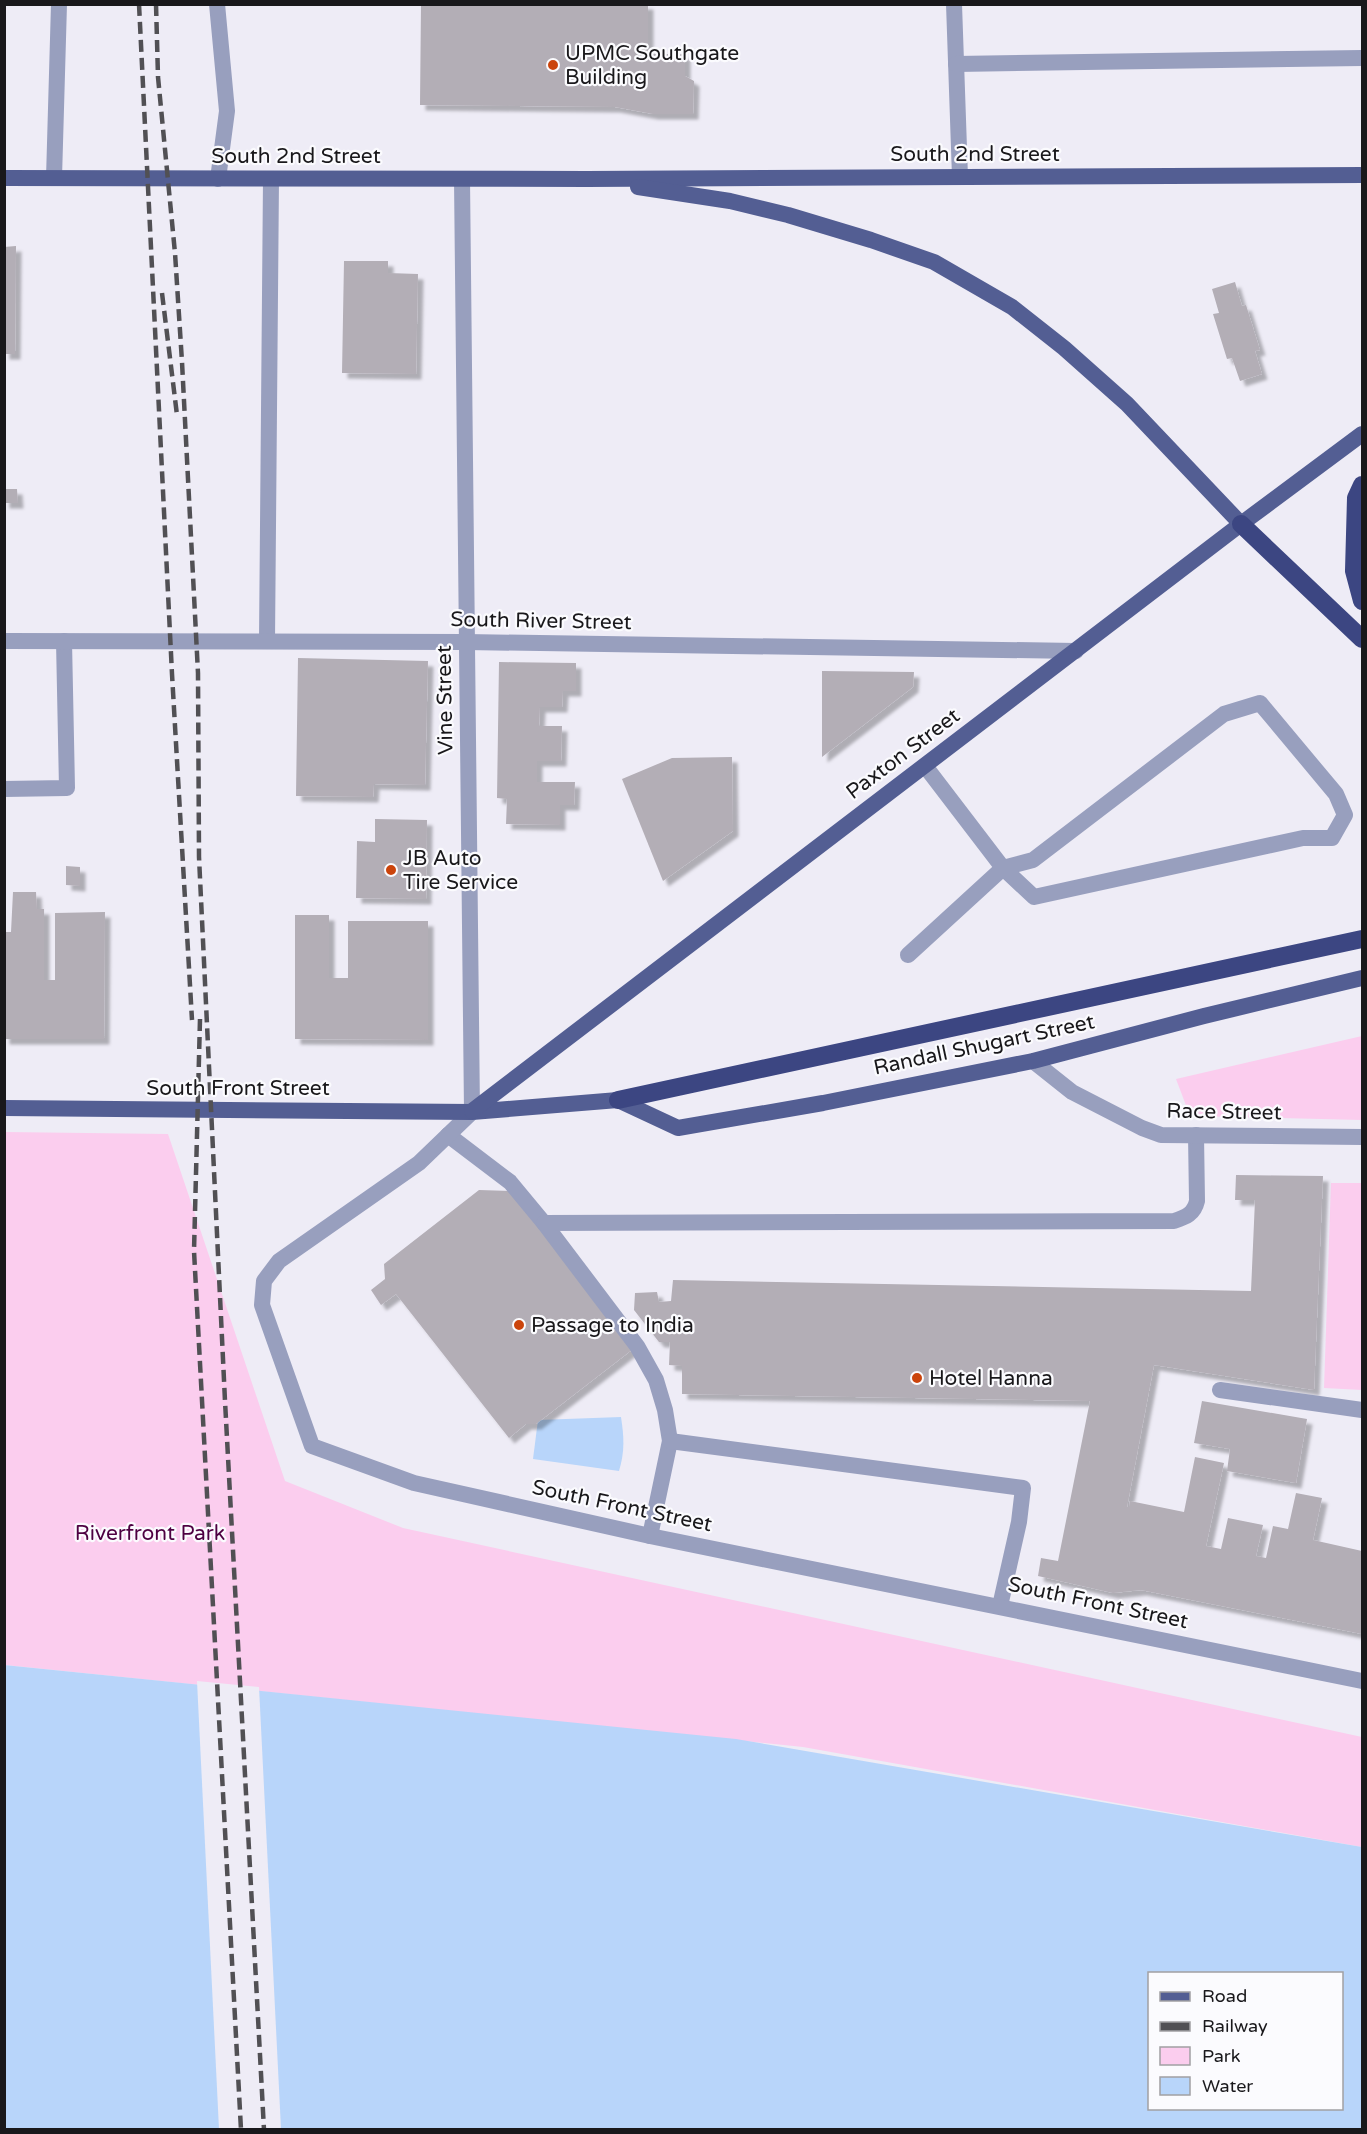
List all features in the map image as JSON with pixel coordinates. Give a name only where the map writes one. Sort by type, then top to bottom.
[{"type":"highway","points":[[1362,485],[1356,498],[1354,572],[1362,602]]},
{"type":"highway","points":[[1241,524],[1362,639]]},
{"type":"highway","points":[[618,1100],[1362,939]]},
{"type":"main road","name":"South 2nd Street","points":[[4,178],[587,179],[1362,175]]},
{"type":"main road","name":"South 2nd Street","points":[[587,179],[730,201],[788,214],[934,262],[1012,307],[1064,348],[1127,404],[1241,524]]},
{"type":"main road","name":"Paxton Street","points":[[472,1112],[1362,434]]},
{"type":"main road","name":"Randall Shugart Street","points":[[618,1100],[678,1128],[823,1103],[1033,1061],[1204,1016],[1362,978]]},
{"type":"main road","name":"South Front Street","points":[[4,1108],[472,1112],[618,1100]]},
{"type":"street","points":[[54,178],[59,4]]},
{"type":"street","points":[[217,4],[227,111],[218,179]]},
{"type":"street","points":[[954,4],[960,177]]},
{"type":"street","points":[[956,64],[1362,58]]},
{"type":"street","points":[[267,641],[271,179]]},
{"type":"street","name":"Vine Street","points":[[462,179],[472,1112]]},
{"type":"street","name":"South River Street","points":[[4,641],[466,642],[1076,651]]},
{"type":"street","points":[[4,789],[67,788],[63,641]]},
{"type":"street","points":[[908,955],[1003,868],[1033,860],[1224,714],[1260,703],[1336,794],[1345,815],[1332,838],[1304,838],[1034,897],[1003,868],[925,766]]},
{"type":"street","name":"Race Street","points":[[1033,1061],[1072,1092],[1142,1128],[1161,1135],[1362,1137]]},
{"type":"street","name":"South Front Street","points":[[472,1112],[419,1163],[279,1261],[264,1281],[262,1305],[312,1446],[414,1483],[650,1536],[1362,1681]]},
{"type":"street","points":[[448,1135],[510,1182],[637,1346],[656,1380],[665,1410],[670,1441],[650,1536]]},
{"type":"street","points":[[544,1223],[1174,1221],[1186,1217],[1195,1209],[1197,1201],[1196,1135]]},
{"type":"street","points":[[1220,1390],[1362,1410]]},
{"type":"street","points":[[670,1441],[1023,1488],[1019,1522],[1000,1606]]},
{"type":"green space","points":[[1362,1036],[1362,1120],[1190,1116],[1176,1079]]},
{"type":"green space","name":"Riverfront Park","points":[[5,1132],[168,1134],[285,1481],[403,1528],[1362,1737],[1362,1847],[803,1747],[5,1665]]},
{"type":"green space","points":[[1331,1183],[1362,1183],[1362,1390],[1324,1388]]},
{"type":"water","points":[[621,1417],[623,1444],[619,1471],[533,1459],[538,1420]]},
{"type":"water","points":[[4,1665],[736,1739],[1362,1847],[1362,2129],[5,2129]]},
{"type":"pier","points":[[197,1681],[259,1687],[281,2129],[219,2129]]},
{"type":"building","name":"UPMC Southgate Building","points":[[421,4],[648,4],[648,54],[685,54],[685,76],[694,81],[693,114],[653,114],[615,107],[420,105]]},
{"type":"building","points":[[16,246],[15,354],[4,354],[4,247]]},
{"type":"building","points":[[344,261],[388,261],[388,273],[418,274],[416,374],[342,373]]},
{"type":"building","points":[[1235,282],[1242,306],[1246,305],[1260,350],[1255,351],[1262,374],[1240,381],[1232,358],[1227,359],[1213,314],[1219,313],[1212,289]]},
{"type":"building","points":[[4,489],[17,489],[18,503],[4,503]]},
{"type":"building","points":[[298,658],[428,661],[425,785],[374,784],[373,797],[296,796]]},
{"type":"building","points":[[499,662],[576,663],[576,691],[563,691],[562,707],[540,707],[539,726],[562,726],[561,761],[537,761],[537,782],[575,782],[574,805],[560,805],[560,825],[506,824],[507,799],[497,798]]},
{"type":"building","points":[[822,671],[914,672],[913,687],[822,757]]},
{"type":"building","points":[[732,757],[733,831],[663,881],[622,779],[672,758]]},
{"type":"building","name":"JB Auto Tire Service","points":[[375,819],[427,820],[426,899],[356,898],[357,841],[375,842]]},
{"type":"building","points":[[66,866],[80,867],[80,886],[66,885]]},
{"type":"building","points":[[13,892],[36,892],[37,909],[44,909],[44,980],[55,980],[55,913],[105,912],[104,1039],[4,1039],[4,932],[11,932]]},
{"type":"building","points":[[295,915],[329,915],[329,978],[348,978],[348,921],[428,921],[428,1040],[295,1039]]},
{"type":"building","name":"Hotel Hanna","points":[[1236,1175],[1323,1176],[1314,1390],[1154,1365],[1127,1507],[1130,1501],[1184,1512],[1195,1457],[1224,1463],[1206,1546],[1221,1549],[1228,1518],[1263,1525],[1256,1556],[1266,1558],[1273,1526],[1288,1529],[1296,1493],[1322,1498],[1313,1540],[1362,1551],[1362,1634],[1141,1590],[1113,1593],[1038,1576],[1041,1558],[1058,1561],[1090,1401],[682,1394],[682,1366],[669,1365],[670,1342],[659,1342],[634,1310],[635,1293],[657,1292],[659,1302],[671,1301],[673,1280],[1251,1291],[1255,1200],[1235,1200]]},
{"type":"building","name":"Passage to India","points":[[479,1190],[515,1191],[633,1349],[536,1424],[526,1424],[509,1438],[396,1294],[381,1305],[371,1290],[385,1279],[384,1264]]},
{"type":"building","points":[[1202,1401],[1307,1419],[1296,1483],[1227,1471],[1230,1449],[1194,1443]]},
{"type":"railway","points":[[139,4],[172,674],[192,1020]]},
{"type":"railway","points":[[156,4],[158,77],[175,253],[182,362],[198,673],[199,857],[264,2130]]},
{"type":"railway","points":[[162,293],[177,415]]},
{"type":"railway","points":[[200,1019],[194,1251],[241,2130]]},
{"type":"place","name":"UPMC Southgate Building","points":[[553,65]]},
{"type":"place","name":"JB Auto Tire Service","points":[[391,870]]},
{"type":"place","name":"Passage to India","points":[[519,1325]]},
{"type":"place","name":"Hotel Hanna","points":[[917,1378]]}]
